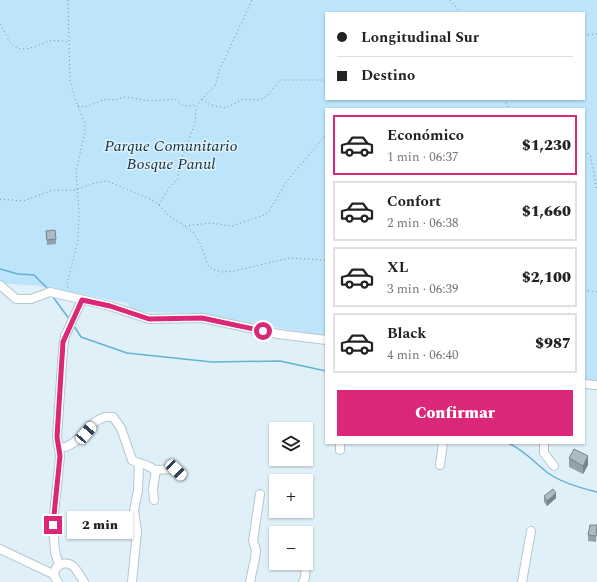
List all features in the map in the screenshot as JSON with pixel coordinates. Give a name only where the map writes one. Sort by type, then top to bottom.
[{"type":"street","points":[[0,285],[16,299],[31,299],[50,292],[110,306],[149,319],[202,318],[278,334],[325,340]]},
{"type":"street","points":[[59,565],[55,552],[53,525],[60,448],[57,437],[63,342],[82,300]]},
{"type":"street","points":[[585,384],[597,385]]},
{"type":"street","points":[[60,448],[68,447],[78,440],[98,419],[107,416],[113,417],[121,428],[132,460],[139,463],[148,464],[156,470],[171,468],[182,476]]},
{"type":"street","points":[[440,465],[443,444]]},
{"type":"street","points":[[544,444],[544,453],[554,466]]},
{"type":"street","points":[[132,582],[137,531],[134,510],[138,491],[139,463]]},
{"type":"street","points":[[154,500],[153,489],[156,470]]},
{"type":"street","points":[[250,582],[256,550],[253,541],[260,494]]},
{"type":"street","points":[[522,582],[531,531]]},
{"type":"street","points":[[0,549],[55,579],[56,568],[59,565]]},
{"type":"street","points":[[59,565],[71,565],[84,582]]},
{"type":"street","points":[[303,582],[306,570]]},
{"type":"path","points":[[68,0],[70,80],[77,106],[85,123],[85,132],[76,171],[78,241],[67,283],[71,298]]},
{"type":"path","points":[[159,206],[168,188],[178,179],[179,166],[195,123],[196,108],[214,86],[220,69],[252,0]]},
{"type":"path","points":[[450,0],[460,12]]},
{"type":"path","points":[[0,24],[12,44],[17,48],[36,48],[49,41],[56,40],[70,42]]},
{"type":"path","points":[[585,35],[597,34]]},
{"type":"path","points":[[202,99],[210,106],[226,108],[243,100],[259,100],[266,97],[275,84],[284,79],[313,82],[323,80],[325,82]]},
{"type":"path","points":[[77,106],[91,105],[106,99],[131,97],[152,101],[174,99],[184,106],[198,105]]},
{"type":"path","points":[[184,226],[211,223],[232,226],[264,215],[270,210],[286,182],[325,136]]},
{"type":"path","points":[[585,152],[590,154],[597,189]]},
{"type":"path","points":[[0,199],[23,201],[53,190],[76,190],[95,183],[107,181],[150,199],[170,216],[192,231],[200,243],[208,265],[222,272],[236,271],[289,258],[325,260]]},
{"type":"path","points":[[585,290],[597,292]]},
{"type":"green space","name":"Parque Comunitario Bosque Panul","points":[[0,0],[597,0],[597,381],[585,379],[585,108],[325,108],[325,336],[187,313],[142,312],[130,307],[127,303],[40,286],[0,283]]},
{"type":"building","points":[[55,230],[56,239],[47,240],[46,231]]},
{"type":"building","points":[[574,449],[588,456],[583,466],[569,458]]},
{"type":"building","points":[[553,489],[556,493],[547,501],[544,496]]},
{"type":"building","points":[[590,525],[597,525],[596,536],[588,535]]},
{"type":"waterway","points":[[0,269],[18,274],[34,275],[48,289]]},
{"type":"waterway","points":[[53,297],[70,320]]},
{"type":"waterway","points":[[74,326],[81,337],[127,353],[212,362],[280,361],[325,371]]},
{"type":"waterway","points":[[510,444],[524,453],[553,477],[571,485],[597,492]]},
{"type":"route","points":[[53,525],[60,456],[60,448],[57,437],[61,404],[63,342],[82,300],[110,306],[149,319],[189,317],[202,318],[263,331]]}]
